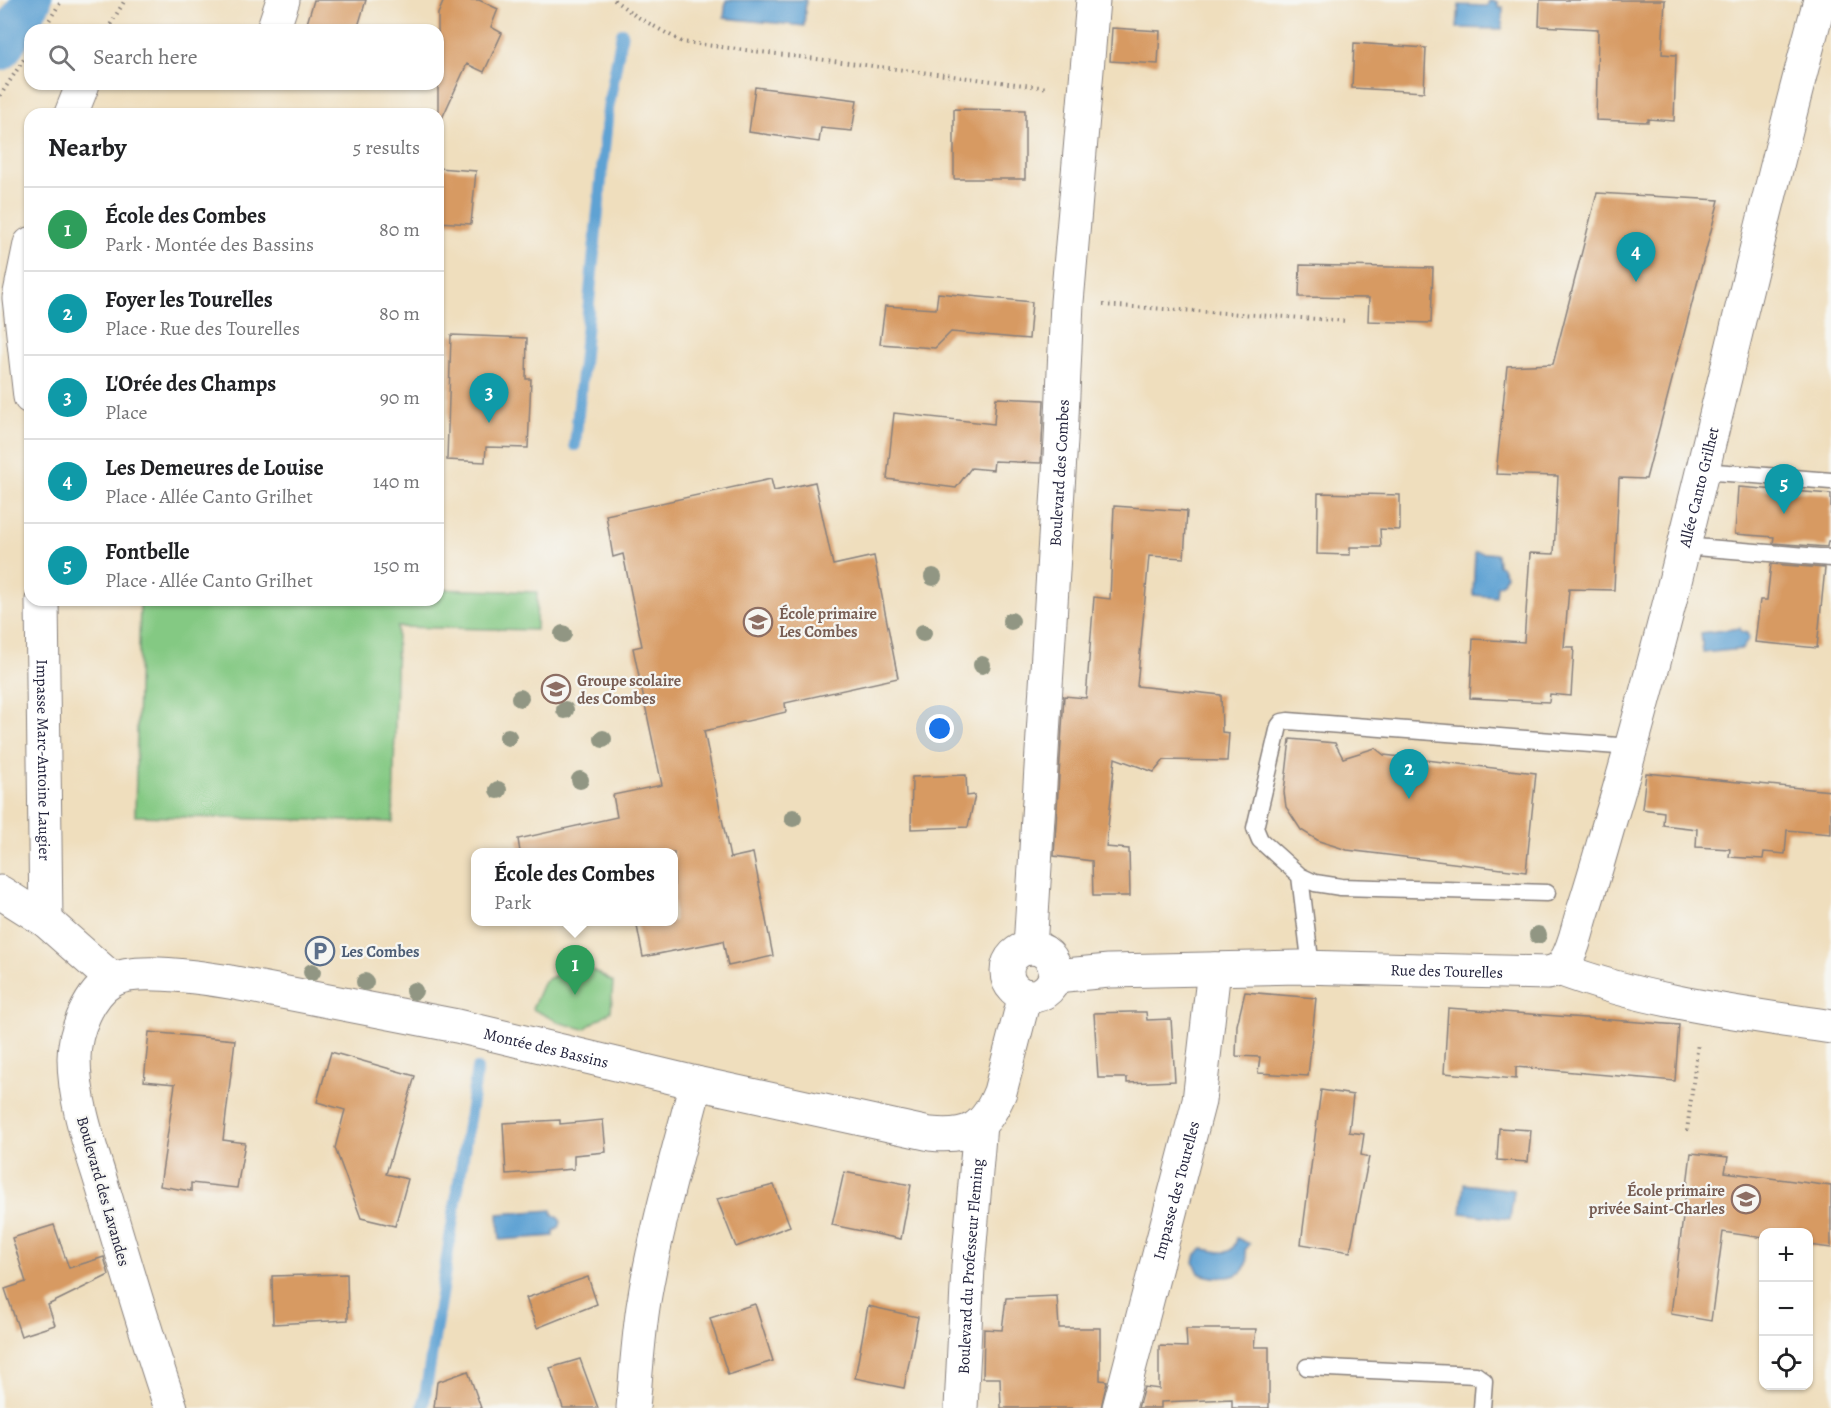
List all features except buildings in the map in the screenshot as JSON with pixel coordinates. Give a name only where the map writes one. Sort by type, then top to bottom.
[{"type":"street","points":[[275,24],[283,0]]},
{"type":"street","name":"Boulevard des Combes","points":[[1030,948],[1062,440],[1067,302],[1093,0]]},
{"type":"street","name":"Allée Canto Grilhet","points":[[1559,969],[1567,959],[1582,917],[1631,747],[1820,0]]},
{"type":"street","points":[[73,108],[80,90]]},
{"type":"street","points":[[24,273],[19,298],[24,343]]},
{"type":"street","name":"Impasse Marc-Antoine Laugier","points":[[42,606],[46,921]]},
{"type":"street","points":[[0,892],[46,921],[113,980]]},
{"type":"street","points":[[1030,948],[1044,951],[1049,956],[1053,962],[1055,976],[1047,990],[1033,996],[1025,995],[1013,987],[1007,974],[1011,959],[1022,950],[1030,948]]},
{"type":"street","name":"Rue des Tourelles","points":[[1055,976],[1091,971],[1214,969],[1311,968],[1548,973],[1559,969],[1624,990],[1703,1007],[1831,1027]]},
{"type":"street","name":"Impasse des Tourelles","points":[[1119,1408],[1199,1101],[1214,969]]},
{"type":"street","name":"Montée des Bassins","points":[[113,980],[139,975],[230,982],[457,1026],[696,1083],[930,1134],[958,1135],[980,1124]]},
{"type":"street","name":"Boulevard des Lavandes","points":[[113,980],[88,1008],[79,1024],[74,1057],[75,1083],[81,1113],[171,1408]]},
{"type":"street","points":[[980,1124],[990,1113],[1000,1092],[1025,995]]},
{"type":"street","points":[[633,1408],[638,1340],[658,1227],[696,1083]]},
{"type":"street","name":"Boulevard du Professeur Fleming","points":[[961,1408],[968,1267],[980,1124]]},
{"type":"lane","points":[[1702,471],[1831,481]]},
{"type":"lane","points":[[1683,546],[1831,558]]},
{"type":"lane","points":[[1547,893],[1341,887],[1315,883],[1300,876],[1260,840],[1256,828],[1282,722],[1631,747]]},
{"type":"lane","points":[[1300,876],[1311,968]]},
{"type":"lane","points":[[1307,1367],[1476,1375],[1484,1381],[1482,1408]]},
{"type":"path","points":[[47,24],[62,0]]},
{"type":"path","points":[[111,24],[125,0]]},
{"type":"path","points":[[614,0],[636,16],[682,42],[1084,92]]},
{"type":"path","points":[[0,96],[24,59]]},
{"type":"path","points":[[1067,302],[1348,321]]},
{"type":"path","points":[[1686,1131],[1703,1007]]},
{"type":"green space","points":[[444,589],[537,592],[536,630],[397,627],[393,822],[135,816],[140,606],[444,606]]},
{"type":"green space","points":[[575,966],[589,968],[613,982],[611,1011],[584,1029],[561,1023],[532,1009],[544,981]]},
{"type":"water","points":[[726,0],[806,0],[804,26],[724,18]]},
{"type":"water","points":[[1489,1],[1498,2],[1498,7],[1503,7],[1502,29],[1457,28],[1459,5],[1487,6]]},
{"type":"water","points":[[1475,552],[1497,554],[1498,565],[1506,575],[1503,583],[1497,586],[1496,597],[1473,595]]},
{"type":"water","points":[[1740,628],[1741,632],[1747,633],[1749,639],[1742,649],[1703,653],[1701,633]]},
{"type":"water","points":[[1464,1184],[1514,1190],[1510,1219],[1461,1213]]},
{"type":"water","points":[[552,1210],[553,1215],[561,1222],[559,1228],[554,1231],[554,1236],[500,1240],[498,1214]]},
{"type":"water","points":[[1237,1238],[1250,1244],[1245,1250],[1247,1261],[1243,1270],[1233,1276],[1225,1277],[1211,1277],[1199,1273],[1194,1262],[1196,1254],[1203,1249],[1228,1251],[1235,1245]]},
{"type":"waterway","points":[[0,51],[32,0]]},
{"type":"waterway","points":[[575,445],[608,109],[622,33]]},
{"type":"waterway","points":[[423,1408],[477,1069]]},
{"type":"place","name":"Les Demeures de Louise","points":[[1636,282]]},
{"type":"place","name":"L'Orée des Champs","points":[[489,423]]},
{"type":"place","name":"Fontbelle","points":[[1784,514]]},
{"type":"place","name":"École primaire Les Combes","points":[[758,622]]},
{"type":"place","name":"Groupe scolaire des Combes","points":[[556,689]]},
{"type":"place","name":"Foyer les Tourelles","points":[[1409,799]]},
{"type":"place","name":"Les Combes","points":[[320,951]]},
{"type":"place","name":"École des Combes","points":[[575,995]]},
{"type":"place","name":"École primaire privée Saint-Charles","points":[[1746,1199]]}]
